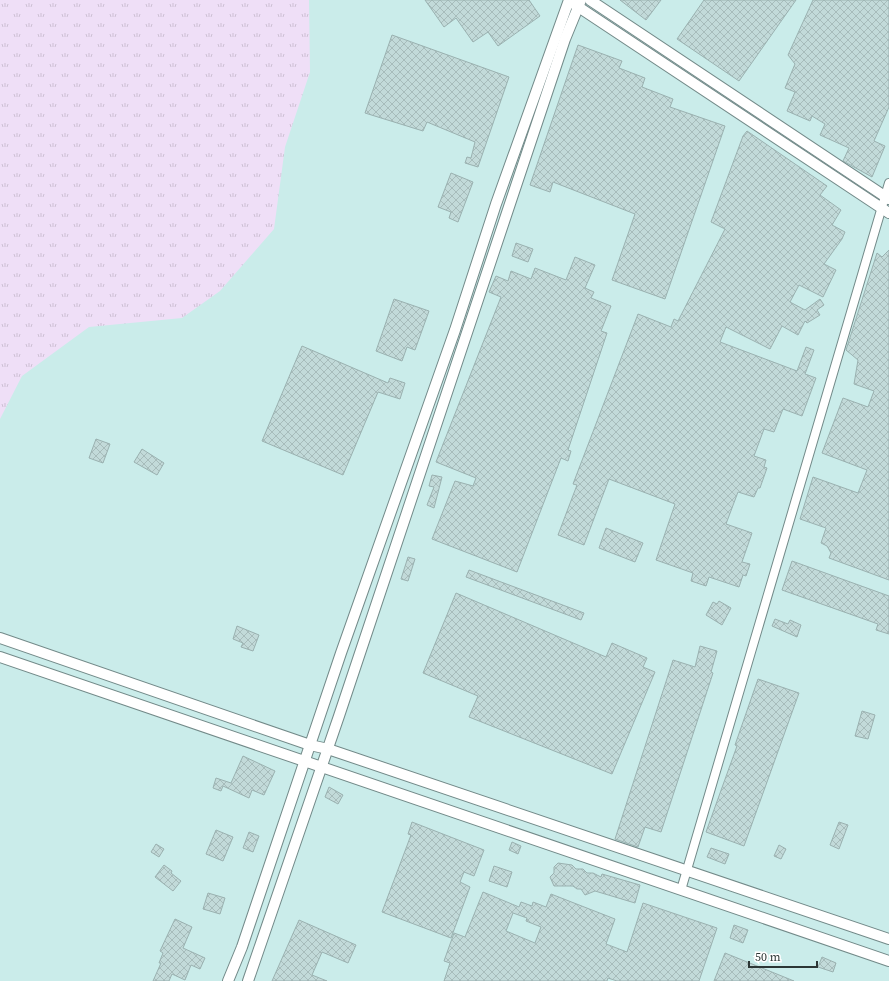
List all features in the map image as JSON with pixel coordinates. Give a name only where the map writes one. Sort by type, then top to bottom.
[{"type":"street","points":[[228,981],[242,947],[310,745],[455,330],[496,204],[568,0],[580,4],[886,211]]},
{"type":"street","points":[[590,0],[887,198]]},
{"type":"street","points":[[248,981],[328,749],[558,61],[580,4]]},
{"type":"street","points":[[681,890],[886,211],[889,184]]},
{"type":"street","points":[[0,638],[310,745],[328,749],[889,939]]},
{"type":"street","points":[[0,657],[305,760],[889,961]]},
{"type":"shaded area","points":[[0,0],[889,0],[889,981],[0,981]]},
{"type":"green space","points":[[0,0],[309,0],[310,72],[285,147],[274,229],[220,291],[182,318],[89,327],[22,376],[0,419]]},
{"type":"building","points":[[425,0],[529,0],[540,16],[498,46],[488,32],[473,42],[456,18],[444,27]]},
{"type":"building","points":[[620,0],[661,0],[646,20]]},
{"type":"building","points":[[704,0],[796,0],[739,81],[677,39]]},
{"type":"building","points":[[813,0],[889,0],[889,107],[874,141],[885,146],[872,177],[843,161],[849,148],[820,135],[825,124],[812,116],[810,121],[787,111],[795,92],[785,88],[795,64],[788,55]]},
{"type":"building","points":[[392,35],[509,77],[478,167],[465,163],[467,157],[471,158],[475,142],[427,122],[423,131],[365,113]]},
{"type":"building","points":[[578,45],[622,61],[619,68],[645,78],[642,87],[673,99],[670,107],[725,126],[665,299],[612,280],[635,214],[553,182],[550,192],[530,185]]},
{"type":"building","points":[[747,131],[827,186],[820,195],[841,210],[832,225],[845,232],[842,239],[824,264],[836,270],[823,297],[799,285],[790,302],[805,310],[820,299],[824,305],[817,310],[820,315],[807,323],[805,321],[798,335],[782,326],[770,349],[726,327],[720,342],[797,371],[806,347],[814,350],[805,374],[816,378],[802,416],[783,409],[774,432],[764,429],[754,456],[766,460],[764,467],[767,468],[760,488],[758,488],[754,497],[738,492],[726,524],[752,533],[742,562],[750,564],[746,576],[743,575],[739,587],[709,577],[706,586],[691,581],[693,573],[656,560],[675,504],[609,479],[584,545],[558,535],[577,485],[573,484],[638,314],[671,327],[674,319],[678,321],[725,229],[711,222],[743,136]]},
{"type":"building","points":[[451,173],[473,182],[458,222],[449,218],[451,212],[438,207]]},
{"type":"building","points":[[516,243],[533,249],[528,262],[512,256]]},
{"type":"building","points":[[889,250],[889,580],[829,558],[831,553],[827,546],[821,543],[826,528],[800,519],[813,477],[858,493],[867,470],[822,453],[843,398],[868,407],[874,391],[854,384],[858,360],[846,350],[877,253],[882,257]]},
{"type":"building","points":[[575,257],[595,265],[585,288],[594,292],[591,298],[611,306],[601,331],[607,333],[568,450],[571,451],[568,461],[561,458],[517,572],[432,539],[455,481],[473,486],[476,478],[436,462],[501,297],[489,292],[496,276],[508,281],[511,271],[531,279],[535,268],[566,280]]},
{"type":"building","points":[[394,299],[429,311],[415,350],[407,347],[402,361],[376,351]]},
{"type":"building","points":[[302,346],[388,383],[390,378],[405,383],[400,399],[378,392],[343,475],[262,441]]},
{"type":"building","points":[[96,439],[110,444],[103,463],[89,458]]},
{"type":"building","points":[[142,449],[164,463],[157,475],[134,462]]},
{"type":"building","points":[[432,475],[442,477],[434,508],[427,505],[434,487],[429,486]]},
{"type":"building","points":[[606,528],[643,543],[635,562],[599,548]]},
{"type":"building","points":[[408,557],[415,559],[408,581],[401,579]]},
{"type":"building","points":[[792,561],[889,596],[889,634],[876,630],[878,624],[782,590]]},
{"type":"building","points":[[469,570],[584,613],[581,620],[466,577]]},
{"type":"building","points":[[456,593],[606,657],[612,643],[647,658],[643,667],[655,672],[612,774],[469,717],[478,696],[423,673]]},
{"type":"building","points":[[719,601],[731,608],[722,625],[706,615],[713,602],[717,604]]},
{"type":"building","points":[[775,619],[788,624],[790,620],[801,625],[797,637],[772,626]]},
{"type":"building","points":[[237,626],[259,635],[253,651],[241,647],[243,643],[233,639]]},
{"type":"building","points":[[700,646],[717,651],[711,672],[713,673],[661,832],[645,827],[638,847],[615,839],[673,660],[695,667]]},
{"type":"building","points":[[758,679],[799,693],[744,846],[706,832],[737,746],[735,745]]},
{"type":"building","points":[[862,711],[875,715],[868,739],[855,736]]},
{"type":"building","points":[[243,756],[275,771],[264,795],[252,790],[249,798],[223,786],[221,791],[213,788],[216,778],[231,783]]},
{"type":"building","points":[[329,787],[343,795],[338,804],[325,797]]},
{"type":"building","points":[[412,822],[484,850],[474,876],[464,872],[460,882],[470,887],[451,938],[382,912],[411,835],[408,834]]},
{"type":"building","points":[[839,822],[848,825],[839,849],[830,845]]},
{"type":"building","points":[[216,830],[233,837],[223,861],[206,854]]},
{"type":"building","points":[[249,832],[259,836],[253,852],[243,848]]},
{"type":"building","points":[[512,842],[521,846],[518,854],[509,850]]},
{"type":"building","points":[[156,844],[164,849],[159,857],[151,852]]},
{"type":"building","points":[[779,845],[786,849],[781,859],[774,856]]},
{"type":"building","points":[[711,848],[729,854],[725,864],[707,857]]},
{"type":"building","points":[[558,863],[572,865],[576,869],[583,869],[587,873],[593,873],[601,877],[602,874],[640,885],[635,903],[595,891],[585,895],[581,889],[577,889],[573,886],[554,886],[550,877],[554,873],[554,867]]},
{"type":"building","points":[[164,865],[181,881],[173,891],[155,877]]},
{"type":"building","points":[[494,866],[512,872],[507,887],[489,881]]},
{"type":"building","points":[[483,892],[519,907],[521,902],[532,906],[533,902],[546,907],[551,894],[615,919],[606,944],[627,952],[643,903],[717,928],[699,981],[617,981],[608,978],[607,981],[444,981],[450,963],[444,961],[454,933],[465,937]],"holes":[[[513,913],[527,918],[526,921],[541,927],[535,943],[506,931]]]},
{"type":"building","points":[[208,893],[225,898],[220,914],[203,909]]},
{"type":"building","points":[[175,919],[192,927],[183,948],[205,958],[200,969],[191,965],[185,980],[172,974],[169,981],[153,981],[161,963],[159,963],[163,953],[160,951]]},
{"type":"building","points":[[299,920],[356,945],[348,963],[322,952],[312,975],[327,981],[272,981]]},
{"type":"building","points":[[734,925],[748,930],[743,943],[730,938]]},
{"type":"building","points":[[725,953],[794,981],[714,981]]},
{"type":"building","points":[[822,957],[836,963],[833,972],[818,967]]}]
